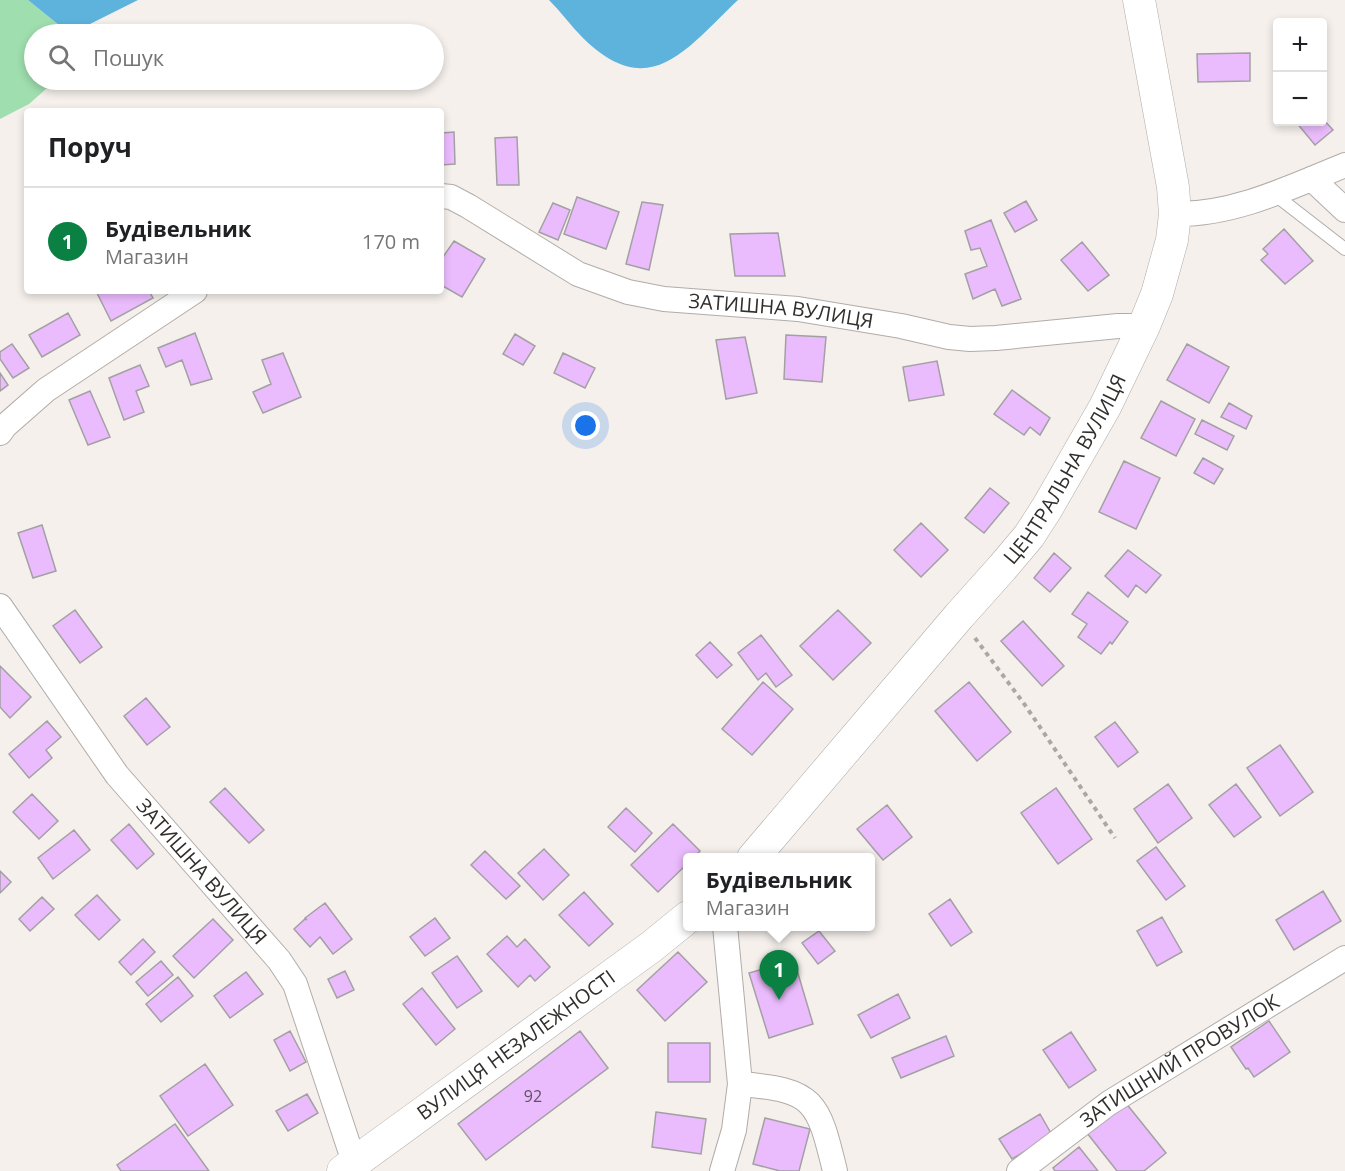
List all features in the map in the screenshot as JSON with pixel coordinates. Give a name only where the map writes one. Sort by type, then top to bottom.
[{"type":"street","name":"ЦЕНТРАЛЬНА ВУЛИЦЯ","points":[[757,853],[1022,544],[1047,507],[1105,407],[1144,326],[1165,269],[1175,214],[1173,187],[1139,0]]},
{"type":"street","points":[[1175,214],[1213,212],[1274,194],[1345,165]]},
{"type":"street","points":[[1312,179],[1345,210]]},
{"type":"street","name":"ЗАТИШНА ВУЛИЦЯ","points":[[444,196],[451,197],[468,206],[578,274],[628,292],[664,299],[798,309],[970,339],[1118,326],[1144,326]]},
{"type":"street","points":[[0,433],[46,390],[190,294]]},
{"type":"street","name":"ЗАТИШНА ВУЛИЦЯ","points":[[0,606],[117,775],[279,960],[295,984],[349,1167]]},
{"type":"street","name":"ВУЛИЦЯ НЕЗАЛЕЖНОСТІ","points":[[349,1167],[651,947],[683,920]]},
{"type":"street","points":[[722,1171],[734,1130],[740,1084],[725,931]]},
{"type":"street","name":"ЗАТИШНИЙ ПРОВУЛОК","points":[[1019,1171],[1109,1103],[1345,958]]},
{"type":"street","points":[[740,1084],[769,1086],[792,1092],[810,1101],[826,1135],[835,1171]]},
{"type":"lane","points":[[1274,194],[1345,249]]},
{"type":"path","points":[[959,616],[1025,705],[1115,838]]},
{"type":"green space","points":[[0,0],[28,0],[58,24],[24,24],[24,90],[45,90],[29,104],[0,119]]},
{"type":"water","points":[[28,0],[138,0],[90,24],[58,24]]},
{"type":"water","points":[[549,0],[738,0],[684,51],[666,62],[648,68],[628,67],[607,57],[583,38]]},
{"type":"building","points":[[1250,53],[1250,81],[1198,82],[1197,54]]},
{"type":"building","points":[[1327,123],[1333,130],[1315,145],[1299,126],[1327,126]]},
{"type":"building","points":[[454,132],[455,164],[444,165],[444,133]]},
{"type":"building","points":[[517,137],[519,185],[497,185],[495,138]]},
{"type":"building","points":[[577,197],[619,212],[606,249],[564,234]]},
{"type":"building","points":[[1026,201],[1037,220],[1015,232],[1004,213]]},
{"type":"building","points":[[642,202],[663,205],[649,270],[626,264]]},
{"type":"building","points":[[553,203],[570,210],[558,240],[539,232]]},
{"type":"building","points":[[991,220],[1021,299],[1002,306],[995,289],[973,299],[965,274],[987,266],[980,248],[971,250],[965,231]]},
{"type":"building","points":[[1284,229],[1313,261],[1285,284],[1261,260],[1268,254],[1263,249]]},
{"type":"building","points":[[778,233],[785,276],[735,276],[730,234]]},
{"type":"building","points":[[454,241],[485,259],[462,297],[444,287],[444,256]]},
{"type":"building","points":[[1082,242],[1109,275],[1088,291],[1061,260]]},
{"type":"building","points":[[98,294],[151,294],[153,298],[111,321]]},
{"type":"building","points":[[68,313],[80,335],[42,357],[29,335]]},
{"type":"building","points":[[195,333],[212,379],[191,385],[182,360],[166,367],[158,348]]},
{"type":"building","points":[[515,334],[535,346],[523,365],[503,354]]},
{"type":"building","points":[[786,335],[826,337],[822,382],[784,379]]},
{"type":"building","points":[[745,337],[757,393],[726,399],[716,340]]},
{"type":"building","points":[[12,344],[29,368],[13,378],[0,359],[0,352]]},
{"type":"building","points":[[1187,344],[1229,367],[1209,403],[1167,380]]},
{"type":"building","points":[[283,353],[301,397],[263,413],[253,392],[271,384],[262,360]]},
{"type":"building","points":[[563,353],[595,368],[585,388],[554,373]]},
{"type":"building","points":[[937,361],[944,395],[909,401],[903,367]]},
{"type":"building","points":[[140,365],[149,386],[136,391],[144,412],[124,420],[109,378]]},
{"type":"building","points":[[0,373],[8,385],[0,391]]},
{"type":"building","points":[[1012,390],[1050,418],[1040,435],[1030,427],[1024,435],[994,414]]},
{"type":"building","points":[[90,391],[110,437],[88,445],[69,400]]},
{"type":"building","points":[[1161,401],[1195,419],[1176,456],[1141,438]]},
{"type":"building","points":[[1229,403],[1252,416],[1246,429],[1221,417]]},
{"type":"building","points":[[1202,420],[1234,436],[1227,450],[1195,434]]},
{"type":"building","points":[[1203,458],[1223,469],[1214,484],[1194,473]]},
{"type":"building","points":[[1124,461],[1160,478],[1136,529],[1099,512]]},
{"type":"building","points":[[990,488],[1009,503],[984,533],[965,518]]},
{"type":"building","points":[[921,523],[948,550],[921,577],[894,550]]},
{"type":"building","points":[[42,525],[56,571],[33,578],[18,533]]},
{"type":"building","points":[[1128,550],[1161,575],[1146,593],[1136,585],[1128,597],[1105,576]]},
{"type":"building","points":[[1054,553],[1071,568],[1050,592],[1034,578]]},
{"type":"building","points":[[1088,592],[1128,622],[1112,644],[1110,642],[1101,654],[1078,637],[1087,624],[1072,614]]},
{"type":"building","points":[[75,610],[102,647],[80,663],[53,626]]},
{"type":"building","points":[[838,610],[871,643],[833,680],[800,646]]},
{"type":"building","points":[[1023,621],[1064,666],[1042,686],[1001,641]]},
{"type":"building","points":[[761,635],[792,675],[776,687],[766,673],[758,680],[738,653]]},
{"type":"building","points":[[710,642],[732,665],[717,678],[696,655]]},
{"type":"building","points":[[0,666],[31,697],[10,718],[0,707]]},
{"type":"building","points":[[763,682],[793,709],[752,755],[722,729]]},
{"type":"building","points":[[969,682],[1011,732],[977,761],[935,711]]},
{"type":"building","points":[[146,698],[170,727],[147,745],[124,716]]},
{"type":"building","points":[[47,721],[61,737],[46,750],[52,758],[29,778],[9,754]]},
{"type":"building","points":[[1115,722],[1138,752],[1118,767],[1095,737]]},
{"type":"building","points":[[1280,745],[1313,792],[1280,816],[1247,768]]},
{"type":"building","points":[[1168,784],[1192,818],[1158,843],[1134,809]]},
{"type":"building","points":[[1236,784],[1261,817],[1234,837],[1209,805]]},
{"type":"building","points":[[225,788],[264,830],[249,843],[210,802]]},
{"type":"building","points":[[1056,788],[1092,839],[1058,864],[1021,813]]},
{"type":"building","points":[[32,794],[58,821],[39,839],[13,812]]},
{"type":"building","points":[[887,805],[912,837],[883,860],[857,829]]},
{"type":"building","points":[[626,808],[652,833],[635,852],[608,827]]},
{"type":"building","points":[[129,824],[154,854],[137,869],[111,840]]},
{"type":"building","points":[[673,824],[700,851],[683,853],[683,868],[658,892],[631,865]]},
{"type":"building","points":[[74,830],[90,850],[53,879],[38,858]]},
{"type":"building","points":[[1156,847],[1185,886],[1166,900],[1137,861]]},
{"type":"building","points":[[544,849],[569,875],[543,900],[518,873]]},
{"type":"building","points":[[485,851],[520,886],[506,899],[471,865]]},
{"type":"building","points":[[0,871],[11,882],[0,893]]},
{"type":"building","points":[[1323,891],[1341,921],[1294,950],[1276,920]]},
{"type":"building","points":[[584,892],[613,924],[589,946],[559,915]]},
{"type":"building","points":[[97,895],[120,920],[99,940],[75,915]]},
{"type":"building","points":[[42,897],[54,909],[30,931],[19,919]]},
{"type":"building","points":[[950,899],[972,932],[951,946],[929,914]]},
{"type":"building","points":[[325,903],[352,939],[333,954],[320,937],[310,947],[294,929]]},
{"type":"building","points":[[1162,917],[1182,952],[1157,966],[1137,931]]},
{"type":"building","points":[[435,918],[450,938],[425,956],[410,937]]},
{"type":"building","points":[[213,919],[233,940],[194,978],[173,956]]},
{"type":"building","points":[[819,931],[835,951],[818,964],[802,943]]},
{"type":"building","points":[[507,936],[517,947],[525,939],[550,967],[535,981],[530,975],[518,987],[487,954]]},
{"type":"building","points":[[143,939],[155,952],[131,975],[119,962]]},
{"type":"building","points":[[678,952],[707,982],[665,1021],[637,990]]},
{"type":"building","points":[[457,956],[482,991],[457,1008],[432,973]]},
{"type":"building","points":[[794,960],[813,1024],[769,1038],[749,973]]},
{"type":"building","points":[[161,961],[173,975],[148,996],[136,982]]},
{"type":"building","points":[[345,971],[354,990],[337,998],[328,979]]},
{"type":"building","points":[[246,972],[263,994],[230,1018],[214,996]]},
{"type":"building","points":[[178,977],[193,996],[161,1022],[146,1004]]},
{"type":"building","points":[[422,988],[455,1029],[436,1045],[403,1004]]},
{"type":"building","points":[[898,994],[910,1018],[871,1038],[858,1015]]},
{"type":"building","points":[[1269,1021],[1290,1052],[1254,1077],[1231,1047]]},
{"type":"building","points":[[290,1031],[306,1062],[290,1071],[274,1040]]},
{"type":"building","points":[[580,1031],[608,1068],[486,1160],[458,1124]]},
{"type":"building","points":[[1071,1032],[1096,1070],[1069,1088],[1043,1050]]},
{"type":"building","points":[[946,1036],[954,1056],[901,1078],[892,1058]]},
{"type":"building","points":[[668,1043],[710,1043],[710,1082],[668,1082]]},
{"type":"building","points":[[205,1064],[233,1105],[188,1136],[160,1096]]},
{"type":"building","points":[[307,1094],[318,1113],[288,1131],[276,1111]]},
{"type":"building","points":[[1125,1102],[1166,1153],[1144,1171],[1117,1171],[1087,1133]]},
{"type":"building","points":[[656,1112],[706,1119],[701,1154],[652,1147]]},
{"type":"building","points":[[1040,1114],[1052,1135],[1012,1159],[999,1139]]},
{"type":"building","points":[[765,1118],[810,1129],[799,1171],[780,1171],[753,1164]]},
{"type":"building","points":[[175,1124],[209,1171],[121,1171],[117,1165]]},
{"type":"building","points":[[1079,1147],[1098,1171],[1055,1171],[1053,1168]]},
{"type":"place","name":"Будівельник","points":[[779,1000]]}]
